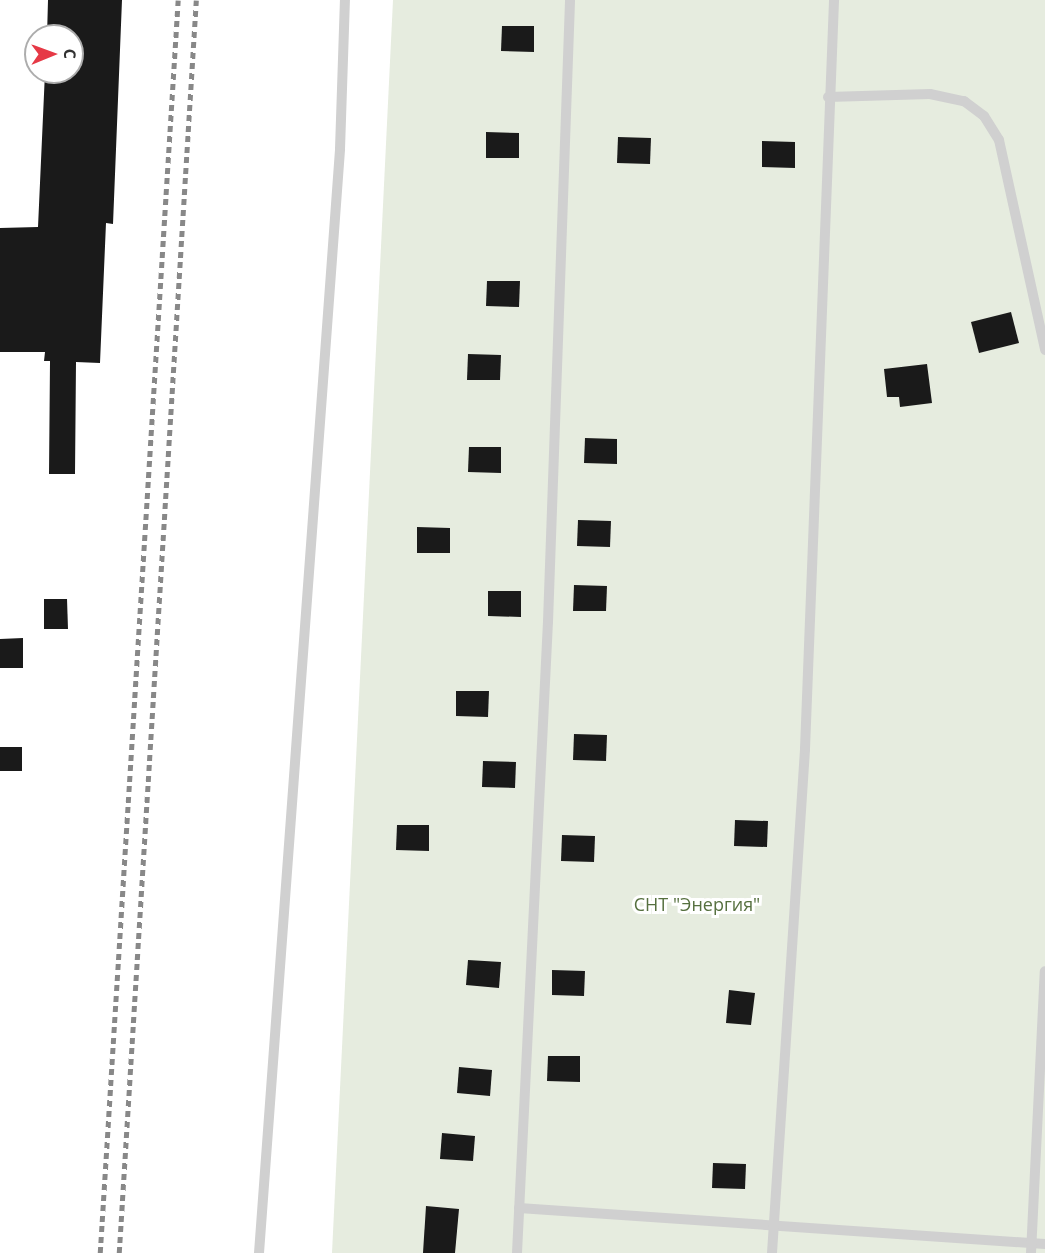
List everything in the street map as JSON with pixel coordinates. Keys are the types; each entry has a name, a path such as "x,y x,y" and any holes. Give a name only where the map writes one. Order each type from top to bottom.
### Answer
{"lane":[{"path":"259,1253 340,148 345,0"},
{"path":"517,1253 548,622 570,0"},
{"path":"772,1253 805,749 828,97 834,0"},
{"path":"828,97 930,94 964,101 984,116 999,140 1045,350"},
{"path":"1031,1248 1045,971"},
{"path":"519,1208 773,1224 1031,1248 1045,1244"}],"green space":[{"name":"СНТ \"Энергия\"","path":"393,0 1045,0 1045,1253 332,1253"}],"building":[{"path":"48,0 122,0 113,224 106,223 100,363 76,362 75,474 49,474 50,361 44,361 45,352 0,352 0,228 38,227 44,84 84,84 84,24 47,24"},
{"path":"502,26 534,26 534,52 501,51"},
{"path":"486,132 519,133 519,158 486,158"},
{"path":"618,137 651,138 650,164 617,163"},
{"path":"762,141 795,142 795,168 762,167"},
{"path":"487,281 520,281 519,307 486,306"},
{"path":"1011,312 1019,343 979,353 971,322"},
{"path":"468,354 501,355 500,380 467,380"},
{"path":"927,364 932,403 900,407 899,397 887,397 884,369"},
{"path":"585,438 617,439 617,464 584,463"},
{"path":"469,447 501,447 501,473 468,472"},
{"path":"578,520 611,521 610,547 577,546"},
{"path":"417,527 450,528 450,553 417,553"},
{"path":"574,585 607,586 606,611 573,611"},
{"path":"488,591 521,591 521,617 488,616"},
{"path":"44,599 67,599 68,629 44,629"},
{"path":"23,638 23,668 0,668 0,639"},
{"path":"456,691 489,691 488,717 456,716"},
{"path":"574,734 607,735 606,761 573,760"},
{"path":"0,747 22,747 22,771 0,771"},
{"path":"483,761 516,762 515,788 482,787"},
{"path":"735,820 768,821 767,847 734,846"},
{"path":"397,825 429,825 429,851 396,850"},
{"path":"562,835 595,836 594,862 561,861"},
{"path":"468,960 501,962 499,988 466,985"},
{"path":"552,970 585,971 584,996 552,995"},
{"path":"729,990 755,993 751,1025 726,1023"},
{"path":"548,1056 580,1056 580,1082 547,1081"},
{"path":"459,1067 492,1070 490,1096 457,1093"},
{"path":"442,1133 475,1136 473,1161 440,1159"},
{"path":"713,1163 746,1164 745,1189 712,1188"},
{"path":"426,1206 459,1209 455,1253 423,1253"}],"railway":[{"path":"100,1253 178,0"},
{"path":"119,1253 196,0"}]}
